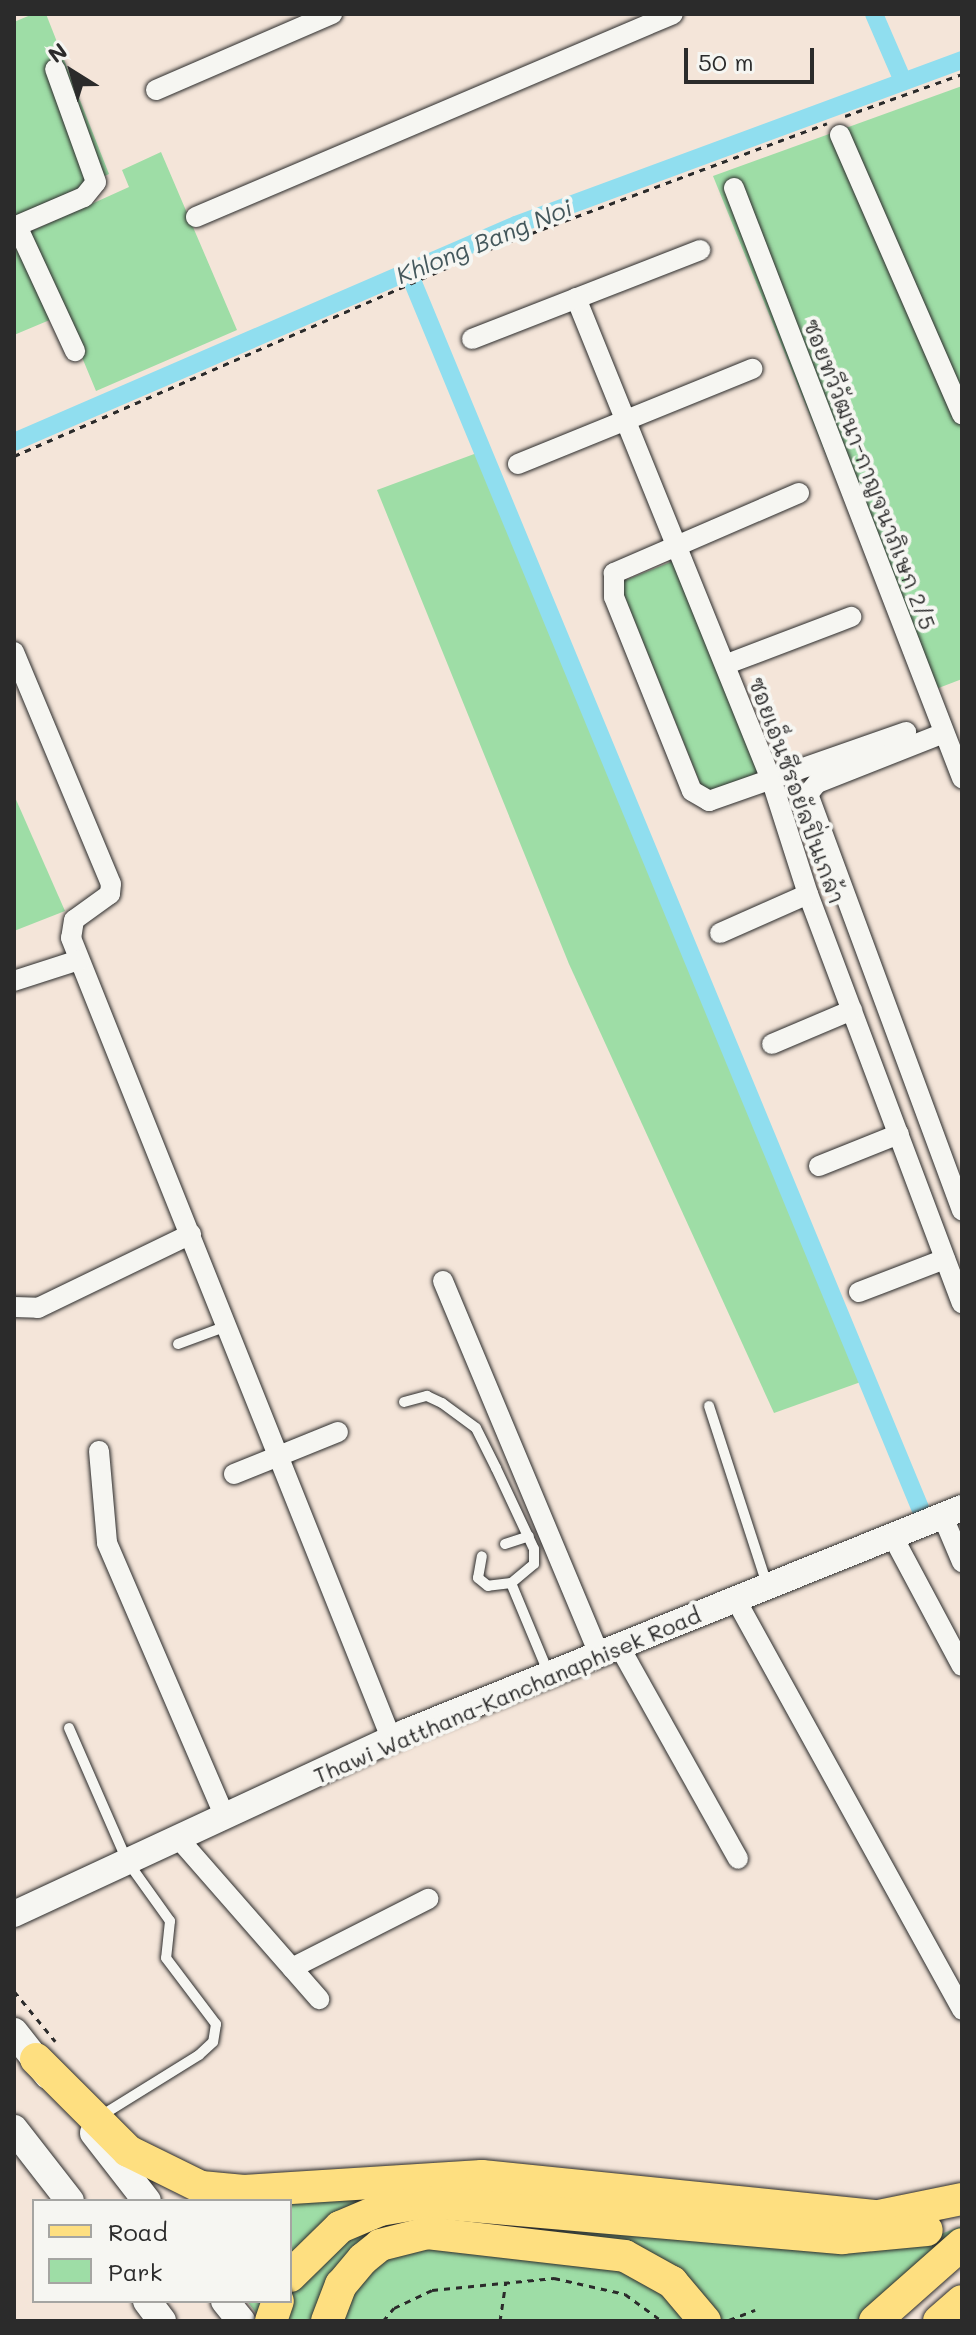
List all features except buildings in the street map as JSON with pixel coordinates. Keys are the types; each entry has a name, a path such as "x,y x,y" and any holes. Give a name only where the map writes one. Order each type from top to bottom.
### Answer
{"main road":[{"path":"14,2032 145,2199"},
{"path":"36,2059 94,2120 148,2166 175,2180 224,2190 466,2176 879,2216 962,2199"},
{"path":"14,2129 68,2199"},
{"path":"292,2274 340,2227 403,2205 454,2203 870,2239 962,2218"},
{"path":"327,2321 334,2297 363,2259 380,2245 427,2233 625,2256 672,2282 705,2321"},
{"path":"875,2321 962,2244"},
{"path":"908,2321 962,2272"},
{"path":"939,2321 962,2301"},
{"path":"148,2303 162,2321"},
{"path":"227,2303 241,2321"}],"street":[{"path":"156,90 332,14"},
{"path":"196,217 673,14"},
{"path":"55,69 96,182 84,197 16,226 75,351"},
{"path":"840,135 962,414"},
{"name":"ซอยทวีวัฒนา-กาญจนาภิเษก 2/5","path":"734,188 962,778"},
{"path":"472,339 700,250"},
{"name":"ซอยเอ็นซีรอยัลปิ่นเกล้า","path":"576,298 674,544 727,664 772,782 808,894 962,1303"},
{"path":"518,464 752,369"},
{"path":"799,493 626,562 611,586 692,791 709,801 772,782 906,732"},
{"path":"727,664 851,617"},
{"path":"14,652 111,884 110,894 74,920 71,938 229,1325 391,1738"},
{"path":"944,733 817,783 808,794 962,1210"},
{"path":"720,933 808,894"},
{"path":"14,981 79,960"},
{"path":"772,1044 852,1010"},
{"path":"819,1166 899,1134"},
{"path":"14,1307 38,1308 191,1234"},
{"path":"859,1292 945,1259"},
{"path":"443,1281 608,1648 738,1859"},
{"path":"234,1474 338,1432"},
{"path":"99,1451 107,1543 225,1817"},
{"path":"952,1512 962,1562"},
{"name":"Thawi Watthana-Kanchanaphisek Road","path":"14,1914 391,1738 548,1672 952,1512"},
{"path":"893,1537 962,1666"},
{"path":"736,1600 962,2010"},
{"path":"179,1839 319,1999"},
{"path":"292,1968 428,1899"}],"lane":[{"path":"178,1344 229,1325"},
{"path":"404,1402 427,1396 476,1428 529,1536 534,1564 511,1583 488,1586 478,1578 482,1556"},
{"path":"709,1406 767,1587"},
{"path":"505,1544 529,1536"},
{"path":"511,1583 548,1672"},
{"path":"69,1728 127,1861 170,1921 166,1958 211,2012 215,2035 167,2078 94,2120"}],"path":[{"path":"14,456 497,246 962,74"},
{"path":"500,2321 506,2280"},
{"path":"383,2321 394,2308 432,2290 506,2280 586,2281 638,2300 662,2321"},
{"path":"726,2321 755,2310"}],"green space":[{"path":"33,14 46,14 109,174 14,218 14,22"},
{"path":"962,86 962,679 923,694 713,176"},
{"path":"161,152 237,330 96,391 64,314 14,335 14,239 129,187 122,170"},
{"path":"485,450 872,1378 774,1413 569,964 377,490"},
{"path":"673,561 758,772 705,794 619,583"},
{"path":"14,795 65,911 14,931"},
{"path":"420,2189 922,2241 962,2226 962,2233 865,2321 262,2321 248,2303 292,2303 292,2201"}],"waterway":[{"path":"874,14 903,81"},
{"name":"Khlong Bang Noi","path":"14,442 516,225 962,60"},
{"path":"409,273 920,1508"}]}
